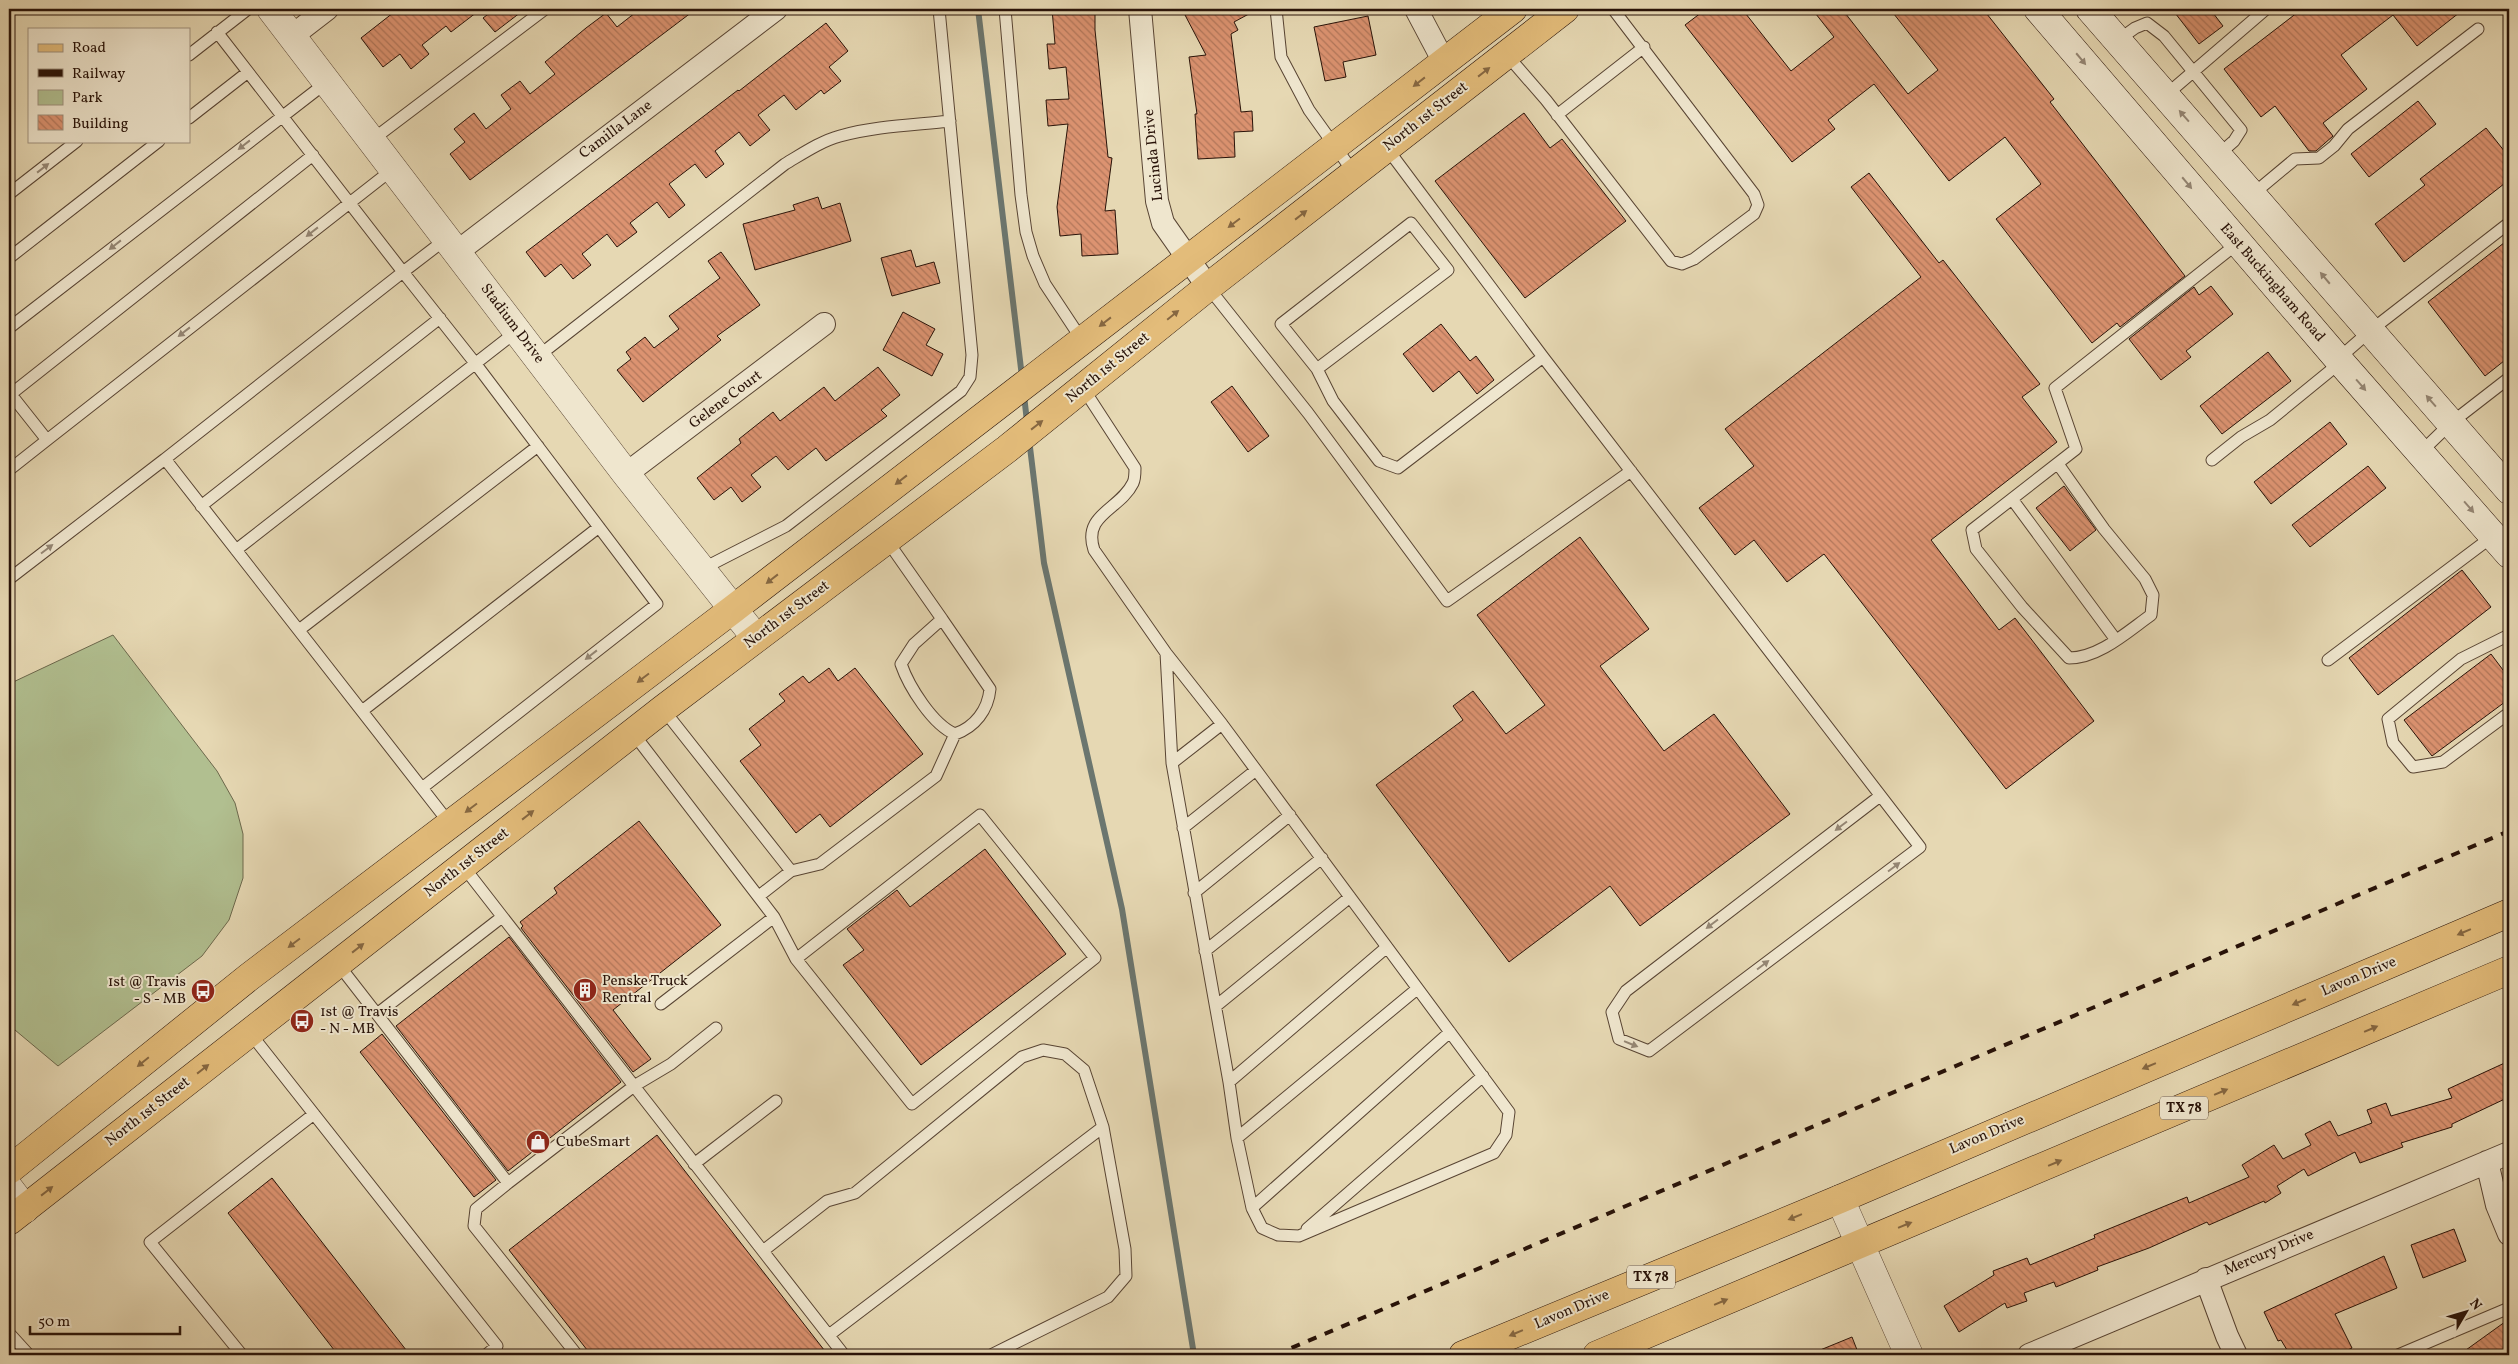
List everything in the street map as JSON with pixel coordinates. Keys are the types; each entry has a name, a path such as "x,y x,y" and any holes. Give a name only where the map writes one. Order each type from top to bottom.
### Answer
{"main road":[{"name":"Stadium Drive","path":"271,9 626,474 756,638"},
{"path":"9,1170 223,998 732,610 1513,9"},
{"name":"North 1st Street","path":"14,1206 250,1033 633,733 1006,448 1386,147 1565,9"},
{"name":"East Buckingham Road","path":"2038,9 2238,244 2501,545"},
{"path":"2056,30 2080,9"},
{"path":"2090,9 2253,194 2450,423 2507,482"},
{"path":"2238,244 2273,217"},
{"path":"886,539 885,529 890,517 995,407"},
{"name":"Lavon Drive","path":"1463,1355 1840,1199 2509,913"},
{"name":"TX 78","path":"1597,1355 2509,970"},
{"path":"223,998 250,1033"},
{"path":"1840,1199 1908,1355"}],"street":[{"path":"292,36 327,9"},
{"name":"Camilla Lane","path":"451,245 776,9"},
{"name":"Lucinda Drive","path":"1140,9 1157,201 1163,222 1208,287"},
{"path":"1416,9 1444,62"},
{"name":"Gelene Court","path":"626,474 824,324"},
{"name":"Mercury Drive","path":"2029,1355 2509,1153"},
{"path":"2488,1162 2497,1205 2509,1234"},
{"path":"2206,1279 2226,1336 2236,1355"}],"lane":[{"path":"190,53 248,9"},
{"path":"372,140 545,9"},
{"path":"702,569 786,526 961,390 970,377 972,355 939,9"},
{"path":"1005,9 1021,195 1026,232 1033,256 1045,284 1082,340"},
{"path":"1276,9 1281,57 1309,110 1354,173"},
{"path":"1506,54 1557,115 1671,262 1682,264 1694,259 1754,214 1758,205 1754,194 1644,47 1613,9"},
{"path":"2166,95 2266,9"},
{"path":"2117,41 2135,28 2147,23 2164,36 2241,130 2234,141 2218,154"},
{"path":"2253,194 2295,159 2319,158 2334,146 2348,128 2478,29"},
{"path":"217,32 475,363 657,604 422,788"},
{"path":"1557,115 1644,47"},
{"path":"190,117 248,72"},
{"path":"9,328 327,82"},
{"path":"537,357 785,164 811,149 838,136 855,132 950,121"},
{"path":"9,194 76,142"},
{"path":"9,258 158,142"},
{"path":"1386,147 1543,357 1920,847 1649,1051 1619,1039 1612,1012 1626,991 1880,796"},
{"path":"46,440 10,393 313,154"},
{"path":"9,470 393,169"},
{"path":"1317,369 1448,270 1412,223 1281,324 1317,369 1333,401 1379,461 1398,468 1543,357"},
{"path":"2212,460 2241,437 2270,420 2370,331 2509,224"},
{"path":"2058,464 2104,528 2145,579 2153,596 2151,615 2116,640 2083,658 2069,658 2022,607 1976,549 1972,530 2076,449 2055,388 2238,244"},
{"path":"9,579 403,272 451,245"},
{"path":"1208,287 1308,413 1447,600 1631,471"},
{"path":"202,506 440,318"},
{"path":"236,550 517,331"},
{"path":"2421,452 2450,423 2509,378"},
{"path":"1075,394 1135,468 1133,483 1094,524 1090,539 1094,550 1166,652 1290,815 1509,1112 1506,1135 1494,1153 1299,1236 1278,1235 1262,1228 1252,1208 1237,1138 1216,1006 1194,893 1172,762 1166,652"},
{"path":"299,630 538,446"},
{"path":"165,459 450,824"},
{"path":"2012,499 2116,640"},
{"path":"362,711 599,527"},
{"path":"886,539 942,619 990,689 988,704 981,714 966,730 955,734 945,730 918,697 908,682 901,664 914,644 942,619"},
{"path":"2328,660 2501,545"},
{"path":"2509,635 2461,659 2388,719 2393,743 2414,767 2443,762 2509,713"},
{"path":"663,710 791,870"},
{"path":"1172,762 1222,724"},
{"path":"633,733 759,896 774,917 796,959 912,1104 1095,958 980,815 796,959"},
{"path":"759,896 791,870 820,864 936,776 955,734"},
{"path":"1183,828 1256,770"},
{"path":"1194,893 1290,815"},
{"path":"1205,951 1322,858"},
{"path":"463,866 844,1355"},
{"path":"1216,1006 1350,897"},
{"path":"376,1014 502,917"},
{"path":"661,1004 774,917"},
{"path":"1229,1082 1388,947"},
{"path":"338,964 508,1183"},
{"path":"1237,1138 1417,989"},
{"path":"577,1355 474,1226 476,1209 634,1086 671,1064 716,1028"},
{"path":"1252,1208 1450,1032"},
{"path":"250,1033 497,1346 486,1355"},
{"path":"763,1251 827,1201 855,1193 1022,1058 1043,1050 1065,1054 1084,1070 1103,1127 1125,1249 1126,1276 1108,1297 991,1355"},
{"path":"1299,1236 1483,1076"},
{"path":"694,1164 776,1100"},
{"path":"242,1355 150,1242 314,1114"},
{"path":"829,1335 1103,1127"},
{"path":"2398,1355 2509,1308"},
{"path":"9,1333 29,1355"}],"green space":[{"path":"113,635 217,771 235,803 243,834 243,878 229,920 202,956 58,1066 9,1025 9,684"}],"building":[{"path":"398,9 481,9 451,32 446,26 422,45 429,54 411,69 400,54 383,67 361,38"},
{"path":"495,9 525,9 495,32 483,18"},
{"path":"640,9 696,9 470,180 450,154 465,142 454,129 474,113 486,129 511,109 501,95 520,81 530,94 555,74 545,62 586,28 606,13 617,27"},
{"path":"1052,9 1095,9 1095,30 1108,157 1112,158 1105,211 1115,210 1118,254 1082,256 1081,234 1060,236 1057,207 1068,124 1048,126 1046,100 1069,99 1066,67 1049,69 1047,44 1055,44"},
{"path":"1196,9 1258,9 1234,22 1238,30 1231,34 1241,112 1252,111 1253,131 1234,132 1235,157 1198,159 1195,114 1197,114 1189,57 1206,55 1185,15"},
{"path":"1706,9 1742,9 1791,71 1834,37 1812,9 1842,9 1908,94 1938,70 1890,9 1983,9 2054,99 2050,102 2185,276 2120,327 2117,323 2092,343 1996,219 2041,184 2005,137 1949,181 1874,84 1828,120 1835,129 1792,162 1685,25"},
{"path":"2172,9 2210,9 2223,26 2199,44"},
{"path":"2302,9 2464,9 2417,46 2393,15 2341,55 2367,89 2323,123 2333,136 2316,151 2309,151 2275,106 2261,117 2224,69"},
{"path":"1368,16 1376,55 1343,62 1346,77 1325,81 1314,27"},
{"path":"826,23 848,51 829,67 841,81 824,94 821,90 796,110 784,95 758,115 770,130 750,146 739,132 715,151 724,164 706,178 695,164 669,184 685,205 669,218 657,202 630,223 637,232 617,247 607,234 582,254 591,265 573,279 561,264 545,277 526,252"},
{"path":"2418,101 2436,124 2369,177 2351,154"},
{"path":"1524,113 1550,148 1562,139 1626,221 1525,298 1435,181"},
{"path":"2486,128 2509,157 2509,180 2404,262 2375,224 2425,185 2420,179"},
{"path":"1869,173 1939,263 1943,260 2040,384 2022,397 2057,442 1931,540 1999,630 2015,618 2094,721 2006,789 1824,554 1787,582 1754,540 1735,555 1699,508 1754,466 1725,429 1921,277 1851,187"},
{"path":"818,197 822,209 840,203 851,241 755,270 743,224 795,210 793,205"},
{"path":"2509,239 2509,357 2485,376 2428,302"},
{"path":"911,250 916,267 934,262 940,283 892,296 881,258"},
{"path":"721,252 760,305 717,336 721,340 643,402 617,370 631,359 626,352 645,337 654,348 679,329 669,316 720,278 708,261"},
{"path":"2211,286 2233,314 2186,351 2191,357 2161,380 2129,339 2194,287 2199,295"},
{"path":"903,312 935,329 926,345 943,354 932,376 883,350"},
{"path":"1441,324 1470,361 1476,356 1494,380 1477,394 1459,371 1433,392 1403,354"},
{"path":"2268,352 2291,381 2222,434 2200,406"},
{"path":"878,367 900,395 881,410 887,416 826,461 816,448 788,470 776,456 751,475 761,487 742,502 731,487 714,500 697,478 741,443 739,439 773,412 780,421 824,387 835,401"},
{"path":"1232,386 1269,436 1248,452 1211,402"},
{"path":"2330,422 2347,444 2271,504 2254,482"},
{"path":"2368,466 2386,488 2310,547 2292,525"},
{"path":"2064,486 2096,530 2070,551 2036,508"},
{"path":"1580,537 1649,629 1600,666 1664,751 1714,714 1790,814 1640,926 1610,886 1509,962 1376,785 1463,720 1453,706 1473,691 1506,734 1545,705 1477,615"},
{"path":"2462,570 2491,607 2378,695 2349,658"},
{"path":"2491,654 2509,678 2509,699 2432,756 2404,720"},
{"path":"829,668 838,681 855,668 923,754 830,827 820,814 796,833 740,761 761,745 749,729 785,701 779,694 803,676 809,683"},
{"path":"639,821 721,925 613,1010 651,1059 633,1072 521,928 523,926 520,922 557,893 554,888"},
{"path":"985,849 1066,954 921,1065 843,965 864,950 847,929 897,890 910,907"},
{"path":"509,937 621,1082 508,1171 396,1026"},
{"path":"382,1034 496,1180 474,1197 360,1052"},
{"path":"2509,1061 2509,1097 2452,1124 2452,1127 2401,1143 2403,1147 2360,1163 2355,1152 2308,1176 2304,1169 2277,1186 2281,1193 2265,1203 2264,1201 2209,1225 2207,1222 2149,1248 2097,1267 2098,1270 2056,1287 2054,1282 2024,1293 2027,1301 2007,1308 2005,1303 1959,1332 1944,1306 1994,1275 1993,1271 2027,1258 2030,1265 2095,1238 2094,1235 2187,1197 2189,1203 2249,1177 2242,1165 2274,1145 2283,1159 2311,1145 2305,1134 2330,1121 2338,1136 2372,1123 2367,1110 2386,1103 2391,1116 2452,1098 2448,1089"},
{"path":"657,1135 828,1355 591,1355 509,1250"},
{"path":"272,1178 410,1355 338,1355 228,1213"},
{"path":"2454,1229 2466,1261 2423,1278 2411,1245"},
{"path":"2384,1256 2397,1288 2335,1314 2352,1348 2337,1355 2290,1355 2281,1340 2278,1341 2264,1312"},
{"path":"2509,1319 2509,1355 2459,1355"},
{"path":"1852,1337 1859,1355 1808,1355"}],"waterway":[{"path":"978,9 1022,377"},
{"path":"1024,395 1027,422"},
{"path":"1029,439 1044,563 1122,909 1194,1355"}],"railway":[{"path":"1275,1355 2509,831"}],"place":[{"name":"Penske Truck Rentral","path":"585,990"},
{"name":"1st @ Travis - S - MB","path":"203,991"},
{"name":"1st @ Travis - N - MB","path":"302,1021"},
{"name":"CubeSmart","path":"538,1142"}]}
